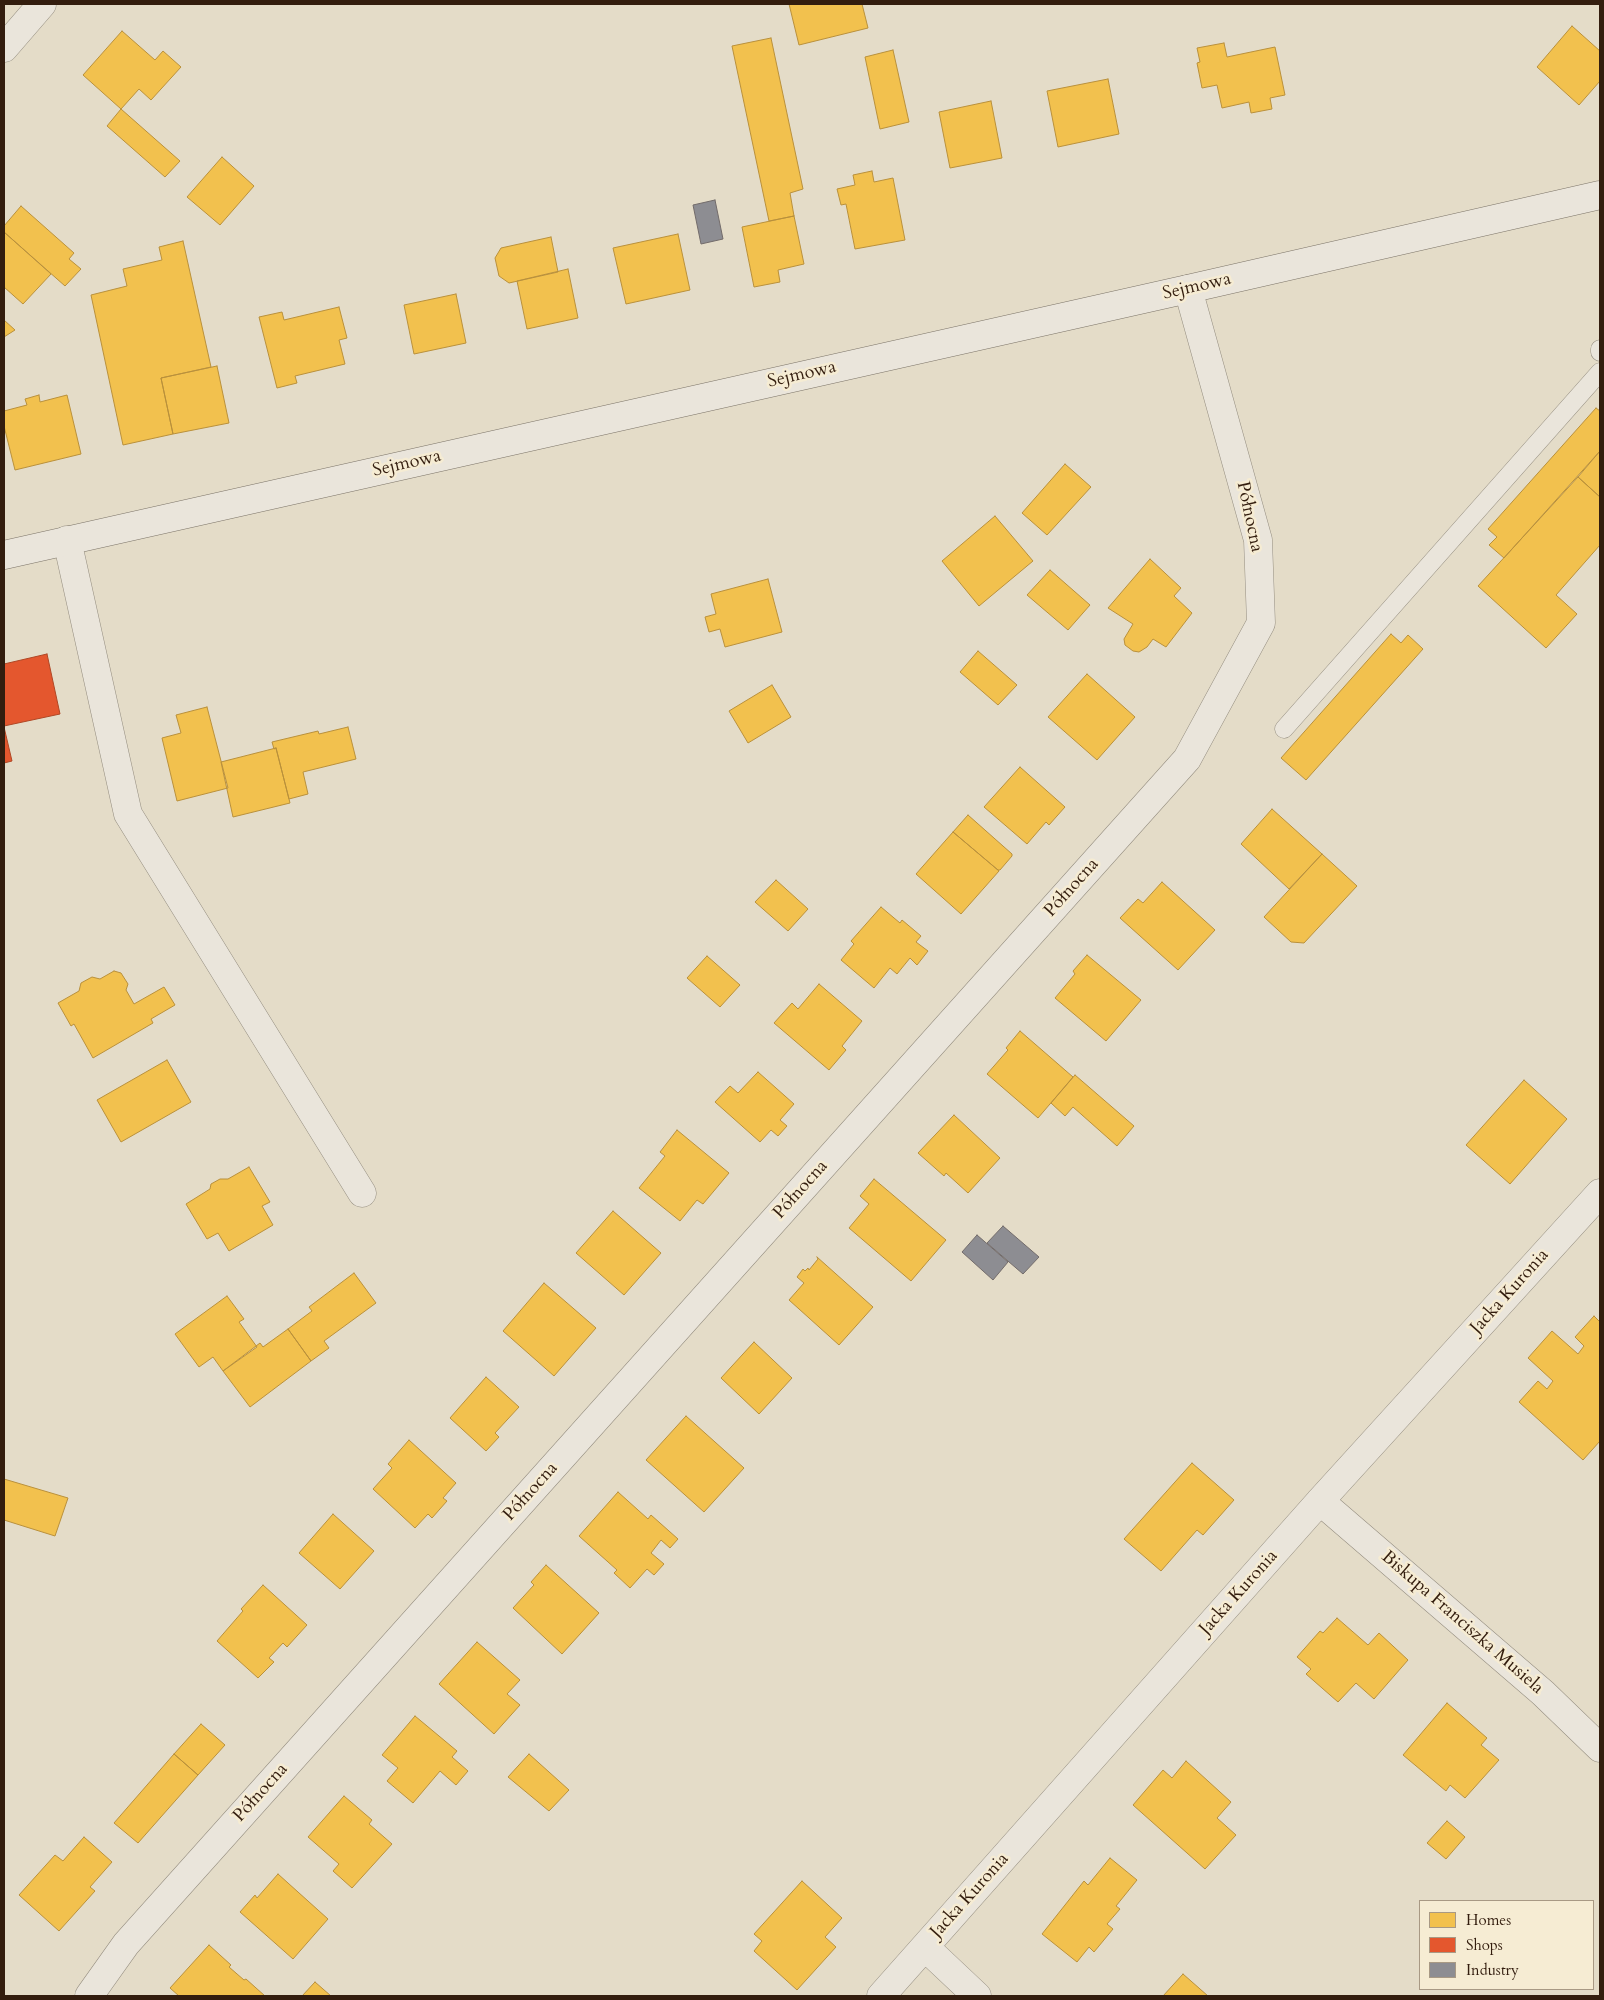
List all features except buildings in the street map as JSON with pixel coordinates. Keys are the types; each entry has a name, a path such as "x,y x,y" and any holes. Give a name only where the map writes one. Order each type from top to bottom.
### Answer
{"street":[{"path":"4,48 42,4"},
{"name":"Sejmowa","path":"4,555 1600,195"},
{"name":"Północna","path":"89,1996 133,1936 1187,760 1261,623 1258,540 1188,289"},
{"path":"67,540 128,814 362,1193"},
{"name":"Jacka Kuronia","path":"881,1996 1320,1502 1600,1193"},
{"name":"Biskupa Franciszka Musiela","path":"1320,1502 1543,1693 1600,1748"},
{"path":"925,1947 977,1996"}],"lane":[{"path":"1284,728 1600,372"}]}
